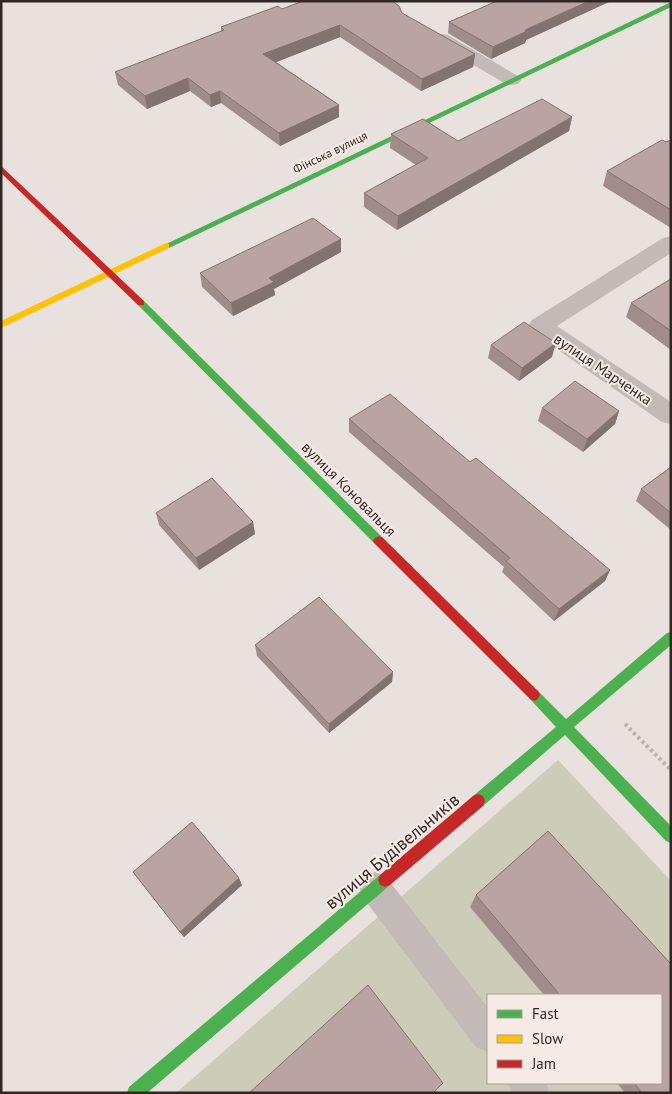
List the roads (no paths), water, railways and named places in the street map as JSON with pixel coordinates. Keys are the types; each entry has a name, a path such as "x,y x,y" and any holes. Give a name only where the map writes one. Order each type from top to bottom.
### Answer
{"street":[{"name":"Фінська вулиця","path":"1,325 671,4"},
{"path":"426,30 512,80"},
{"name":"вулиця Коновальця","path":"1,168 110,272 566,727 671,836"},
{"name":"вулиця Марченка","path":"671,243 540,326 671,415"},
{"name":"вулиця Будівельників","path":"135,1093 671,637"}],"lane":[{"path":"375,888 487,1034"}]}
